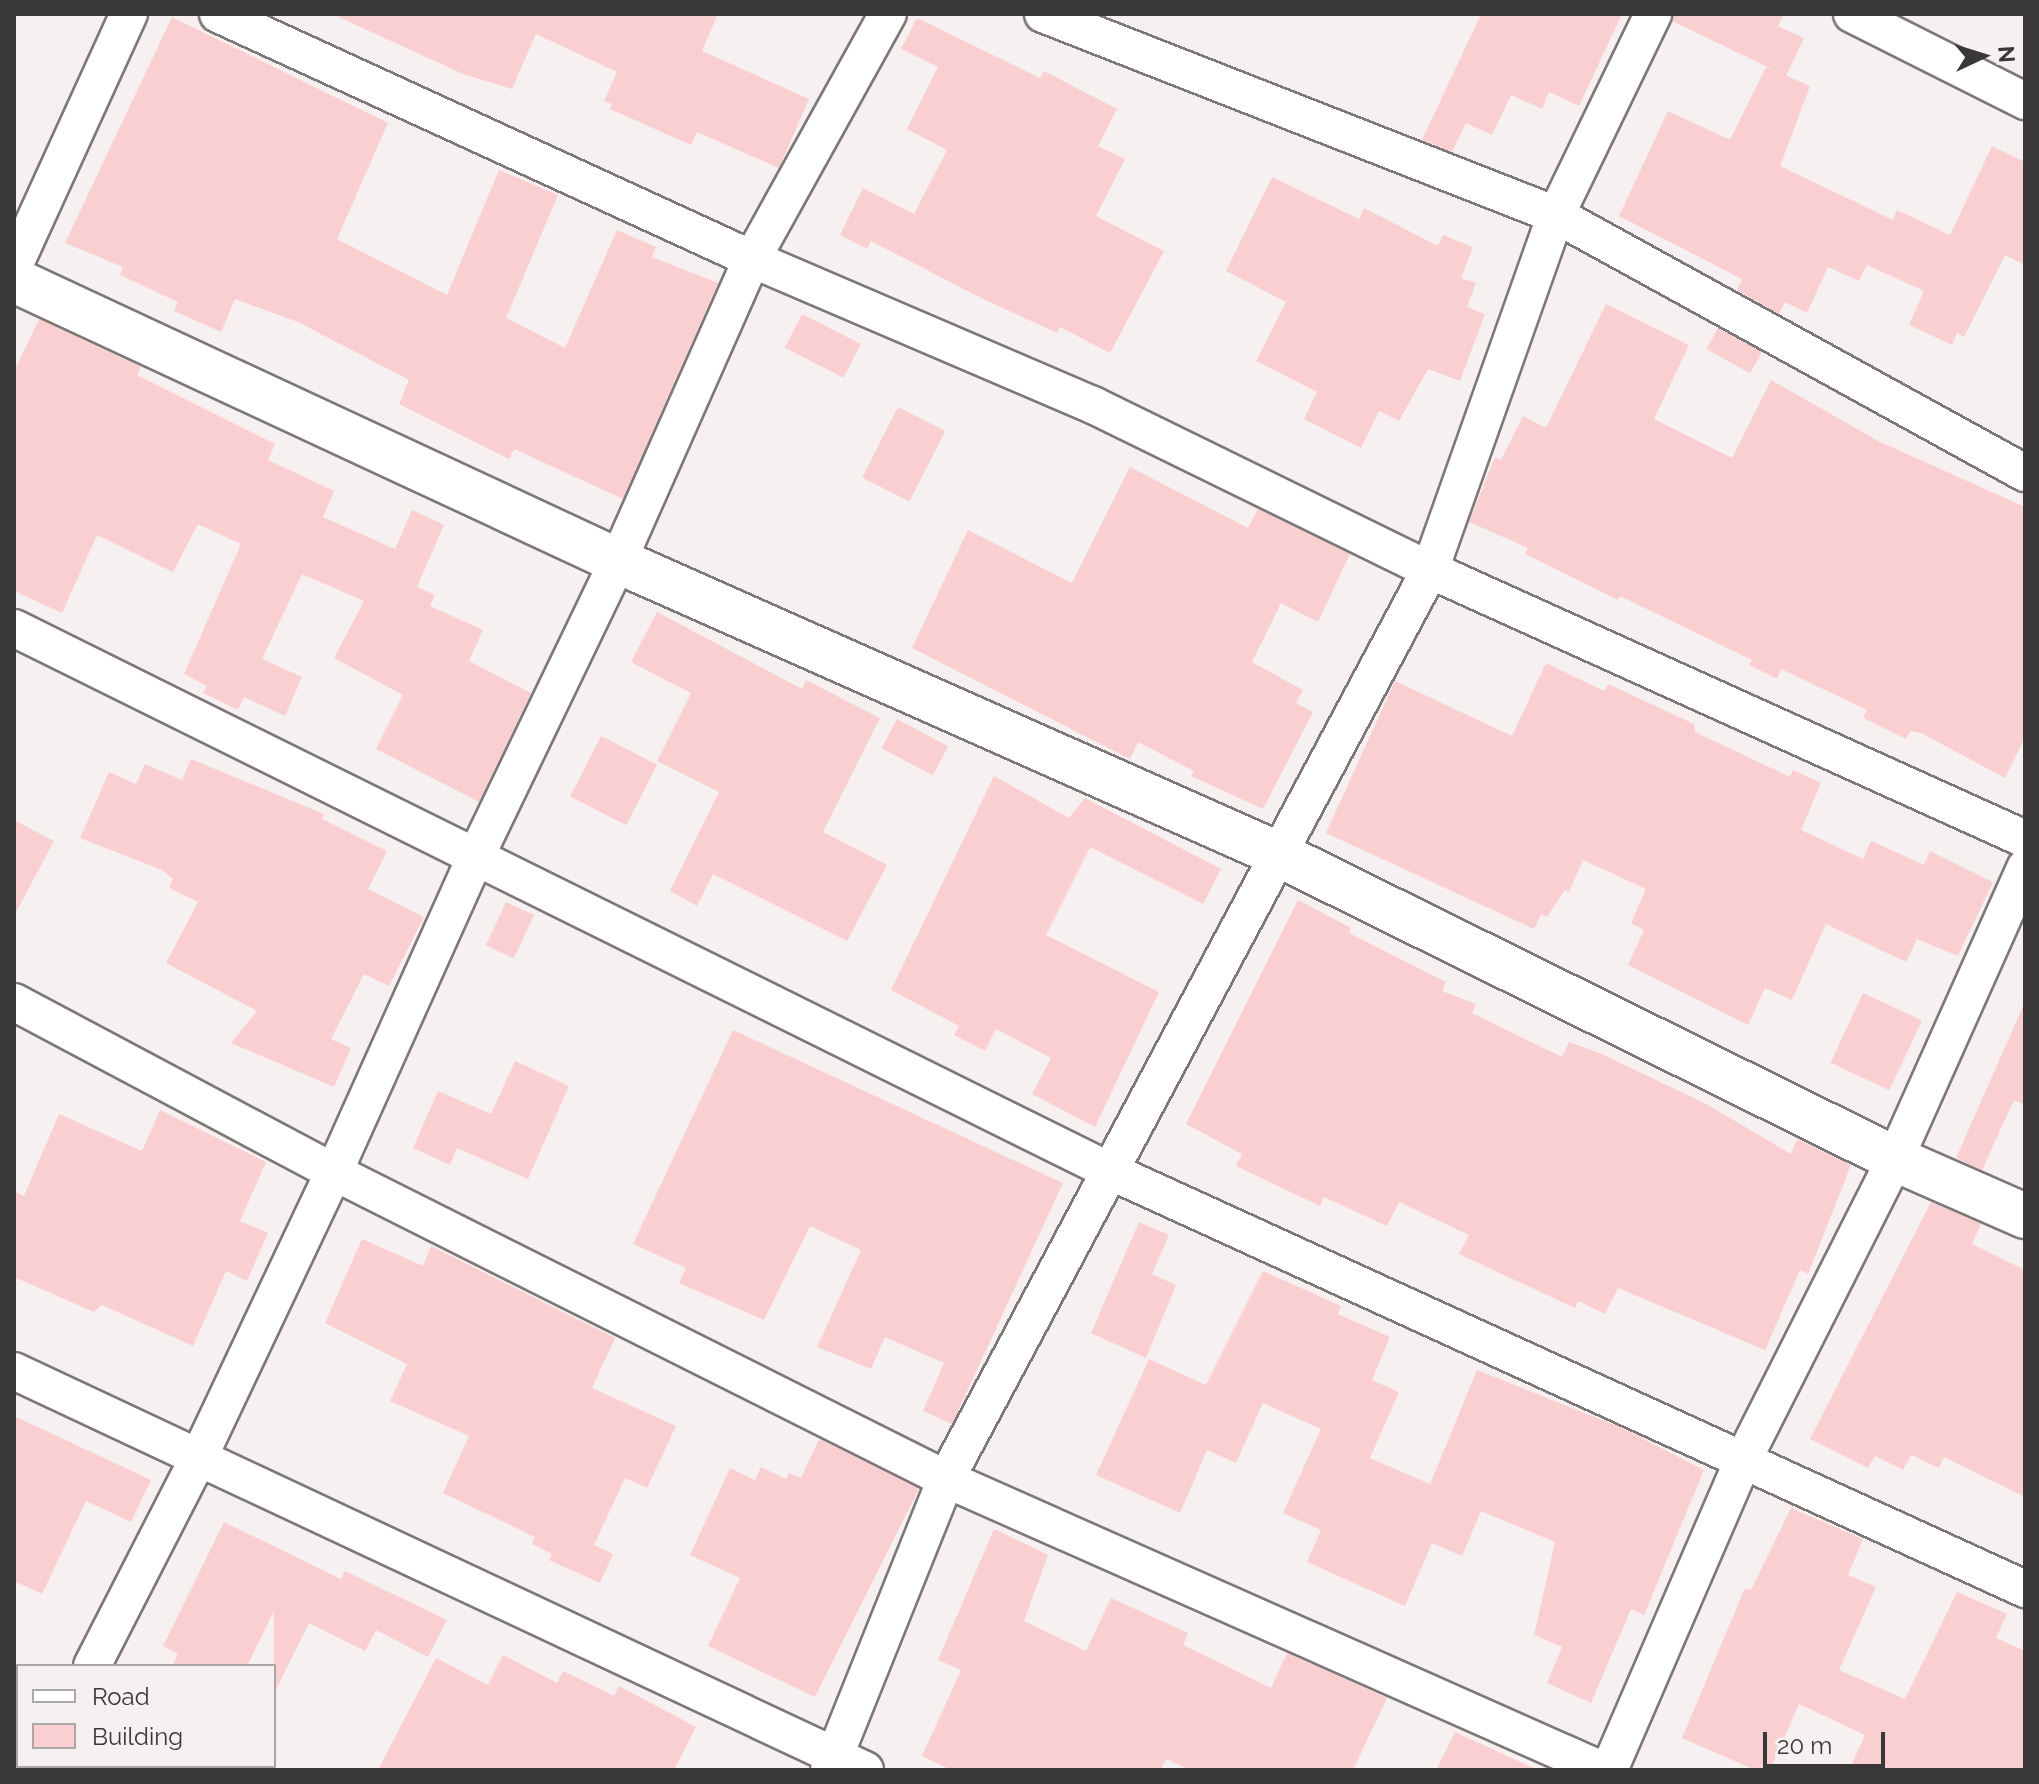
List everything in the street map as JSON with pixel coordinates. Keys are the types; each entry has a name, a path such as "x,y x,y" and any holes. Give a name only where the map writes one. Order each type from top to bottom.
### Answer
{"street":[{"path":"14,266 129,14"},
{"path":"218,14 752,259 1093,405 1430,570 2025,839"},
{"path":"93,1664 199,1457 334,1172 477,854 618,561 752,259 888,14"},
{"path":"1043,14 1556,215 2025,473"},
{"path":"14,1371 843,1766 946,1479 1430,570 1556,215 1653,14"},
{"path":"1852,14 2025,101"},
{"path":"14,280 618,561 1278,854 1895,1159 2025,1216"},
{"path":"14,628 477,854 1112,1172 2025,1589"},
{"path":"1609,1770 1742,1462 1895,1159 2025,868"},
{"path":"14,1002 334,1172 946,1479 1602,1770"}],"building":[{"path":"332,14 718,14 702,51 809,99 779,168 697,132 691,145 610,109 612,104 604,101 617,72 536,34 512,89 463,74"},
{"path":"1481,14 1622,14 1579,106 1549,92 1542,109 1511,95 1492,135 1466,123 1452,152 1422,140"},
{"path":"1674,14 1784,14 1778,26 1804,38 1786,76 1672,21"},
{"path":"172,17 388,123 337,239 447,295 499,170 558,195 506,318 565,348 617,230 656,247 652,257 718,283 623,499 514,449 509,459 399,404 409,380 298,322 235,299 221,332 174,311 178,302 120,275 123,267 65,243"},
{"path":"917,18 1040,78 1044,71 1117,109 1098,146 1125,159 1096,216 1164,251 1110,353 1060,327 1057,333 981,298 871,241 867,249 840,235 863,188 914,214 947,150 907,129 938,67 901,49"},
{"path":"1766,67 1810,86 1780,166 1893,220 1897,210 1950,235 1992,146 2025,162 2025,265 2005,255 1964,337 1957,333 1952,345 1909,325 1924,291 1867,265 1859,281 1828,267 1807,313 1785,302 1779,314 1737,290 1742,279 1619,216 1668,111 1730,140"},
{"path":"1272,177 1359,219 1364,208 1438,246 1443,235 1473,247 1461,278 1476,283 1467,307 1485,314 1460,381 1428,369 1399,421 1379,411 1361,448 1304,419 1317,392 1256,361 1286,302 1226,271"},
{"path":"1606,304 1689,345 1654,419 1732,458 1771,380 1878,441 2025,507 2025,737 2005,778 1921,733 1910,731 1906,739 1863,718 1867,710 1781,669 1777,679 1749,665 1752,660 1620,596 1618,600 1525,554 1528,548 1469,522 1495,457 1501,460 1523,416 1546,428"},
{"path":"802,314 861,344 844,378 785,348"},
{"path":"39,319 141,367 137,375 275,444 268,460 334,491 323,517 395,549 412,510 444,525 417,587 435,595 430,606 483,630 469,661 531,693 479,802 376,749 403,695 334,658 364,601 302,574 262,659 302,677 285,716 244,697 238,710 203,693 207,686 184,674 241,544 198,524 173,572 97,535 62,613 14,591 14,372"},
{"path":"1718,328 1762,352 1750,373 1706,349"},
{"path":"898,407 945,431 909,501 862,477"},
{"path":"1130,467 1248,528 1258,509 1350,554 1318,622 1281,603 1252,662 1303,690 1296,703 1313,712 1263,809 1191,776 1194,771 1138,742 1130,759 912,648 968,530 1072,583"},
{"path":"657,612 802,689 806,680 880,718 823,832 887,865 847,941 713,874 697,906 670,891 719,792 657,761 691,693 631,662"},
{"path":"1546,663 1604,691 1608,684 1694,724 1695,732 1790,777 1793,770 1821,783 1801,830 1863,859 1871,841 1924,865 1930,851 1993,882 1958,956 1917,939 1906,962 1826,924 1792,1000 1765,988 1748,1025 1628,965 1644,930 1631,923 1646,889 1583,860 1569,892 1565,890 1547,917 1541,914 1534,929 1326,833 1395,681 1512,736"},
{"path":"897,719 948,746 933,775 882,748"},
{"path":"601,736 657,765 626,825 570,797"},
{"path":"191,759 324,814 322,819 387,851 368,889 424,917 389,986 364,974 331,1039 351,1048 334,1087 231,1043 257,1011 166,963 198,902 169,888 173,879 162,870 80,838 109,772 136,784 145,764 182,780"},
{"path":"994,776 1069,818 1085,798 1221,869 1203,904 1090,847 1046,935 1159,992 1095,1127 1032,1094 1051,1058 996,1029 985,1051 954,1035 959,1026 891,990"},
{"path":"14,820 54,841 14,916"},
{"path":"1298,900 1351,928 1349,933 1446,982 1442,991 1476,1004 1472,1013 1562,1057 1569,1042 1602,1054 1708,1105 1791,1154 1797,1139 1851,1165 1808,1274 1800,1270 1765,1350 1618,1288 1605,1314 1578,1301 1575,1308 1459,1254 1469,1235 1399,1202 1387,1226 1324,1197 1320,1206 1236,1166 1242,1154 1186,1124"},
{"path":"506,902 534,915 514,959 486,946"},
{"path":"1863,993 1922,1020 1889,1090 1830,1063"},
{"path":"2025,1002 2025,1105 2014,1100 1982,1170 1956,1158"},
{"path":"733,1030 1063,1183 952,1424 923,1411 944,1363 885,1337 871,1369 817,1347 861,1250 810,1226 764,1320 679,1283 686,1268 633,1244"},
{"path":"515,1061 569,1086 528,1179 457,1148 450,1165 413,1148 438,1091 491,1114"},
{"path":"160,1110 266,1162 240,1221 268,1233 247,1281 226,1271 193,1346 102,1305 94,1312 14,1277 14,1191 24,1196 59,1114 142,1151"},
{"path":"1931,1202 1981,1224 1972,1244 2025,1270 2025,1497 1944,1457 1939,1468 1911,1455 1903,1470 1875,1456 1868,1468 1810,1439"},
{"path":"1139,1222 1169,1235 1152,1274 1176,1285 1146,1358 1091,1333"},
{"path":"362,1239 423,1266 431,1246 615,1338 592,1388 676,1426 647,1488 625,1478 594,1545 613,1554 600,1583 549,1560 552,1554 532,1544 535,1537 443,1493 469,1436 390,1401 407,1364 325,1323"},
{"path":"1263,1271 1341,1306 1338,1314 1390,1337 1372,1380 1399,1392 1370,1458 1430,1484 1477,1370 1622,1428 1704,1470 1644,1615 1631,1609 1591,1703 1547,1683 1562,1647 1534,1635 1555,1542 1481,1511 1462,1556 1432,1543 1405,1606 1307,1562 1321,1530 1283,1513 1321,1429 1263,1403 1236,1463 1207,1450 1180,1513 1096,1475 1149,1359 1206,1385"},
{"path":"14,1416 151,1480 131,1522 86,1501 42,1594 14,1581"},
{"path":"819,1439 919,1489 815,1697 708,1646 740,1578 690,1555 730,1468 755,1480 761,1467 786,1479 789,1473 801,1478"},
{"path":"1791,1508 1863,1539 1848,1575 1876,1587 1839,1670 1905,1699 1957,1592 2007,1614 1996,1638 2025,1651 2025,1770 1849,1770 1865,1735 1799,1704 1770,1770 1755,1770 1682,1738 1745,1588 1751,1590"},
{"path":"224,1522 341,1579 345,1571 447,1620 428,1657 376,1630 365,1651 309,1623 276,1689 274,1611 248,1664 173,1664 178,1654 163,1646"},
{"path":"994,1529 1048,1555 1024,1621 1086,1651 1111,1598 1188,1633 1183,1645 1271,1688 1287,1653 1387,1698 1353,1770 1190,1770 1166,1759 1161,1770 951,1770 922,1756 961,1670 938,1660"},
{"path":"503,1655 557,1683 563,1671 614,1696 619,1686 696,1727 674,1770 378,1770 436,1658 488,1685"},
{"path":"1455,1732 1538,1770 1436,1770"}]}
